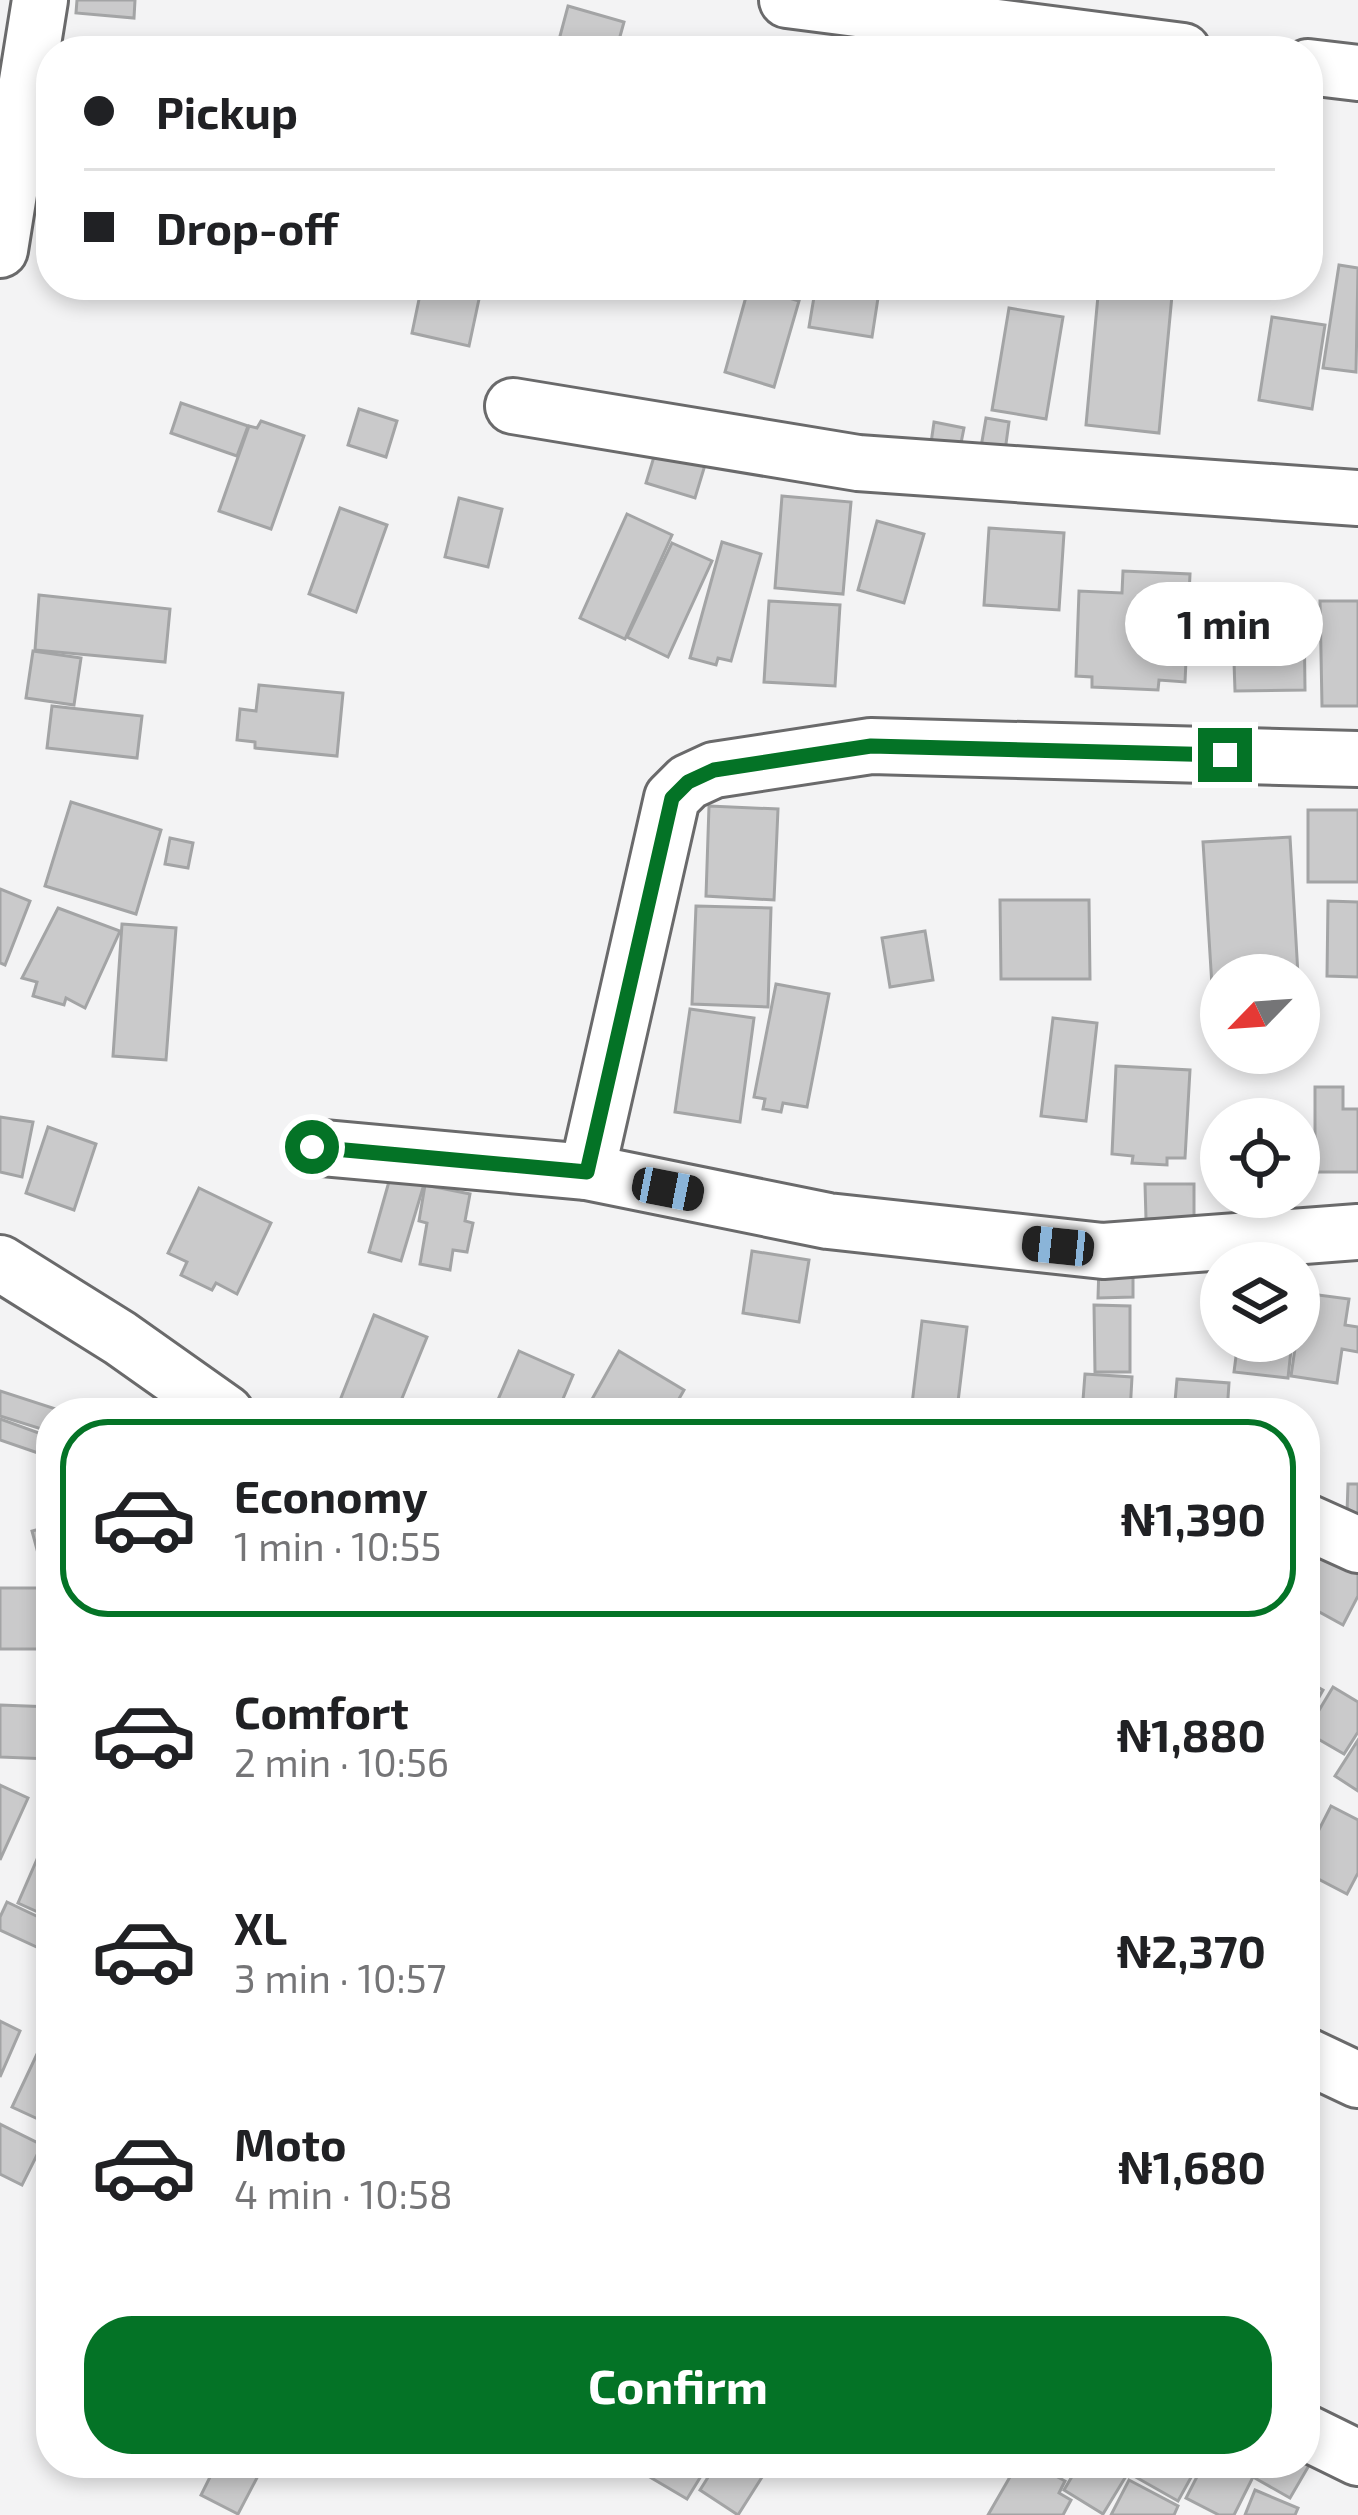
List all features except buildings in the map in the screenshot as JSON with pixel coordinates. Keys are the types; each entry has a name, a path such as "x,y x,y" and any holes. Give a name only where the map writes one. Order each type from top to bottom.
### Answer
{"street":[{"path":"0,250 40,0"},
{"path":"787,0 1067,36"},
{"path":"1323,69 1358,73"},
{"path":"513,406 858,463 1358,498"},
{"path":"587,1172 672,798 688,782 714,770 871,746 1358,758"},
{"path":"312,1147 587,1172 829,1221 1103,1251 1358,1232"},
{"path":"0,1263 205,1398"},
{"path":"1320,1528 1358,1545"},
{"path":"1320,2062 1358,2080"},
{"path":"1320,2439 1358,2458"}],"route":[{"path":"312,1147 587,1172 672,798 688,782 714,770 871,746 1225,755"}]}
